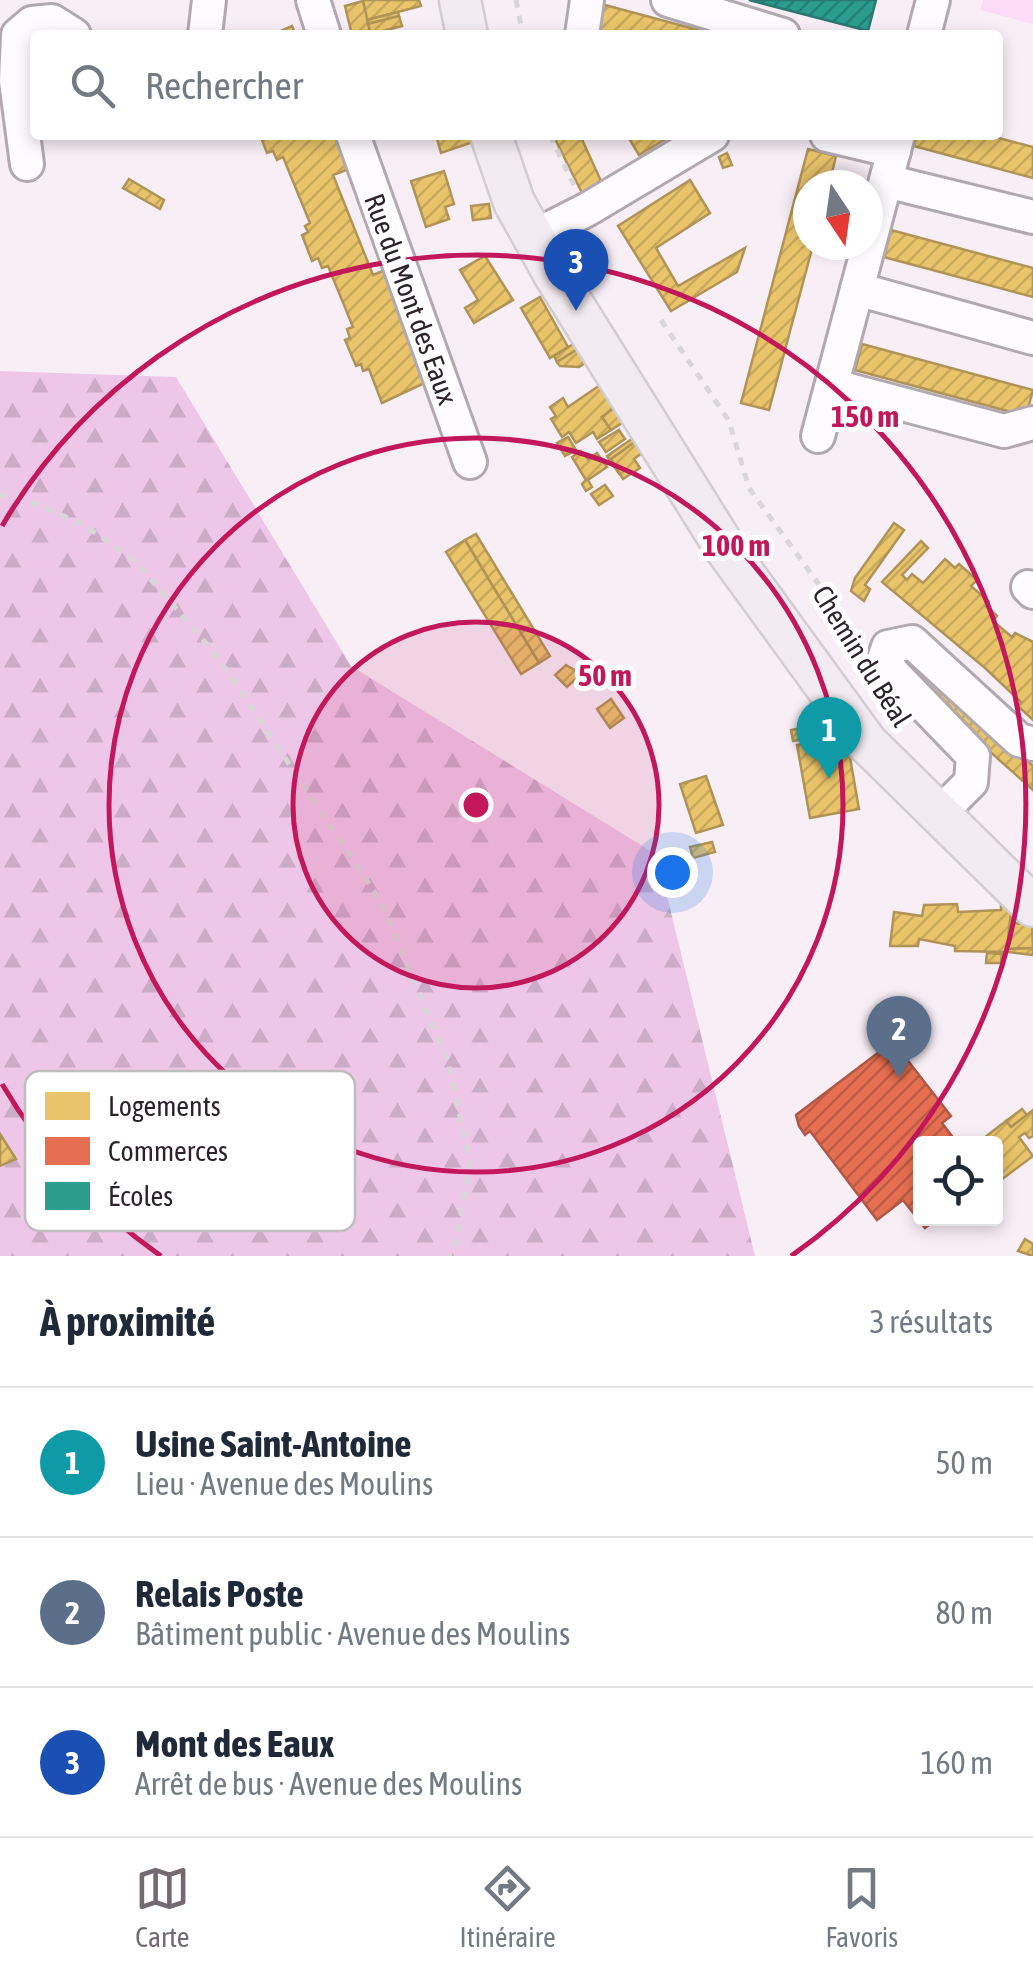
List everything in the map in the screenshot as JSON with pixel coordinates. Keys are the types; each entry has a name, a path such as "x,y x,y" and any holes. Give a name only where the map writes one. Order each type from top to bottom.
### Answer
{"main road":[{"path":"460,0 466,30"},
{"path":"493,140 507,185 533,237 726,548 867,744 1033,906"}],"street":[{"path":"206,30 209,0"},
{"path":"313,0 322,30"},
{"path":"583,30 587,0"},
{"path":"668,0 767,30"},
{"path":"925,30 934,0"},
{"path":"27,164 16,82 18,35 32,24 52,20 67,30"},
{"name":"Rue du Mont des Eaux","path":"355,140 470,462"},
{"path":"533,237 588,210 704,140"},
{"path":"843,140 893,156 1033,217"},
{"path":"818,436 893,156"},
{"path":"858,288 1033,338"},
{"path":"834,386 1004,431 1033,423"},
{"path":"939,814 971,782 973,756 891,672 885,656 888,647 898,641 912,642 1018,740 1033,744"}],"path":[{"path":"516,0 521,30"},
{"path":"553,140 588,210"},
{"name":"Chemin du Béal","path":"661,320 729,422 749,488 828,597 865,659"},
{"path":"0,496 17,496 84,525 134,560 217,656 380,900 447,1059 470,1161 456,1244 449,1256"}],"shaded area":[{"path":"983,0 1033,0 1033,24 980,10"}],"green space":[{"path":"0,371 176,377 351,666 657,855 755,1256 0,1256"}],"building: Logements":[{"path":"363,0 419,0 421,6 367,20 362,8"},
{"path":"363,1 370,30 351,30 345,6"},
{"path":"605,5 698,30 598,30"},
{"path":"398,12 399,16 368,24 367,20"},
{"path":"399,16 402,26 370,30 368,24"},
{"path":"1003,139 1033,147 1033,178 914,146 916,140"},
{"path":"262,140 337,140 349,169 333,175 373,275 390,268 433,379 382,403 369,369 363,371 361,364 356,366 345,340 350,338 347,329 353,327 328,266 322,268 318,258 312,261 302,235 308,232 305,226 310,223 283,157 277,160 273,151 267,153"},
{"path":"437,140 476,140 476,141 441,153"},
{"path":"556,140 582,140 601,181 582,193"},
{"path":"630,140 664,140 639,155"},
{"path":"808,149 836,156 833,170 802,170"},
{"path":"727,153 732,165 723,168 719,157"},
{"path":"444,171 454,204 445,207 449,219 426,227 411,181"},
{"path":"129,179 164,200 160,209 123,188"},
{"path":"690,180 710,213 656,248 678,286 745,248 737,272 671,311 618,226"},
{"path":"489,204 491,218 473,220 471,206"},
{"path":"793,206 793,260 809,260 769,410 741,403"},
{"path":"891,230 1033,268 1033,297 884,257"},
{"path":"485,256 513,300 474,323 465,308 478,300 460,270"},
{"path":"540,297 568,347 550,358 521,308"},
{"path":"575,343 578,349 557,362 554,356"},
{"path":"862,344 1033,390 1026,416 855,370"},
{"path":"578,349 587,362 579,367 560,366 557,362"},
{"path":"606,381 621,403 602,417 611,430 597,439 593,432 576,443 569,432 562,437 551,419 556,416 550,407 563,398 568,407"},
{"path":"621,403 628,419 611,430 602,417"},
{"path":"619,430 625,439 606,452 599,442"},
{"path":"636,436 639,439 611,459 620,475 607,456"},
{"path":"568,437 576,450 565,456 557,443"},
{"path":"639,439 646,450 634,459 640,468 623,479 611,459"},
{"path":"581,451 588,459 597,453 607,467 588,480 592,487 586,491 582,484 586,480 572,457"},
{"path":"605,485 613,496 599,505 591,494"},
{"path":"894,523 904,530 865,585 870,589 864,601 851,591 855,578"},
{"path":"476,534 550,656 539,663 465,540"},
{"path":"465,540 539,663 521,674 446,552"},
{"path":"921,541 928,548 902,575 907,580 912,574 923,583 945,559 955,568 959,564 977,580 971,586 989,602 986,606 997,616 993,621 1012,637 1015,633 1033,642 1033,720 1018,706 1021,702 985,668 882,582"},
{"path":"917,664 1033,766 1033,790 905,676"},
{"path":"566,665 581,674 567,687 555,675"},
{"path":"611,699 624,718 610,728 597,709"},
{"path":"802,728 804,739 793,741 791,730"},
{"path":"834,738 848,746 859,809 810,818 797,745"},
{"path":"706,776 723,825 696,833 680,784"},
{"path":"712,842 715,852 693,858 690,847"},
{"path":"957,904 958,912 1001,910 1001,904 1012,904 1007,952 955,951 955,946 919,939 918,946 890,946 894,912 922,916 924,905"},
{"path":"1012,904 1013,923 1032,925 1033,948 1007,949"},
{"path":"1033,948 1033,955 1007,952 1007,949"},
{"path":"987,953 1002,954 1001,963 986,963"},
{"path":"1022,1109 1027,1115 1011,1127 1006,1121"},
{"path":"1033,1110 1033,1136 1029,1138 1025,1133 1019,1137 1033,1156 1003,1178 1003,1136 986,1136 1006,1121 1011,1127"},
{"path":"0,1134 16,1159 0,1166"},
{"path":"1025,1239 1033,1244 1033,1256 1018,1251"}],"building: Commerces":[{"path":"883,1049 895,1065 905,1057 951,1116 942,1123 952,1136 913,1136 913,1213 903,1200 877,1220 810,1131 805,1135 796,1115"}],"building: Écoles":[{"path":"749,0 876,0 868,30"}],"place":[{"name":"Mont des Eaux","path":"576,311"},
{"name":"Usine Saint-Antoine","path":"829,779"},
{"name":"Relais Poste","path":"899,1078"}]}
